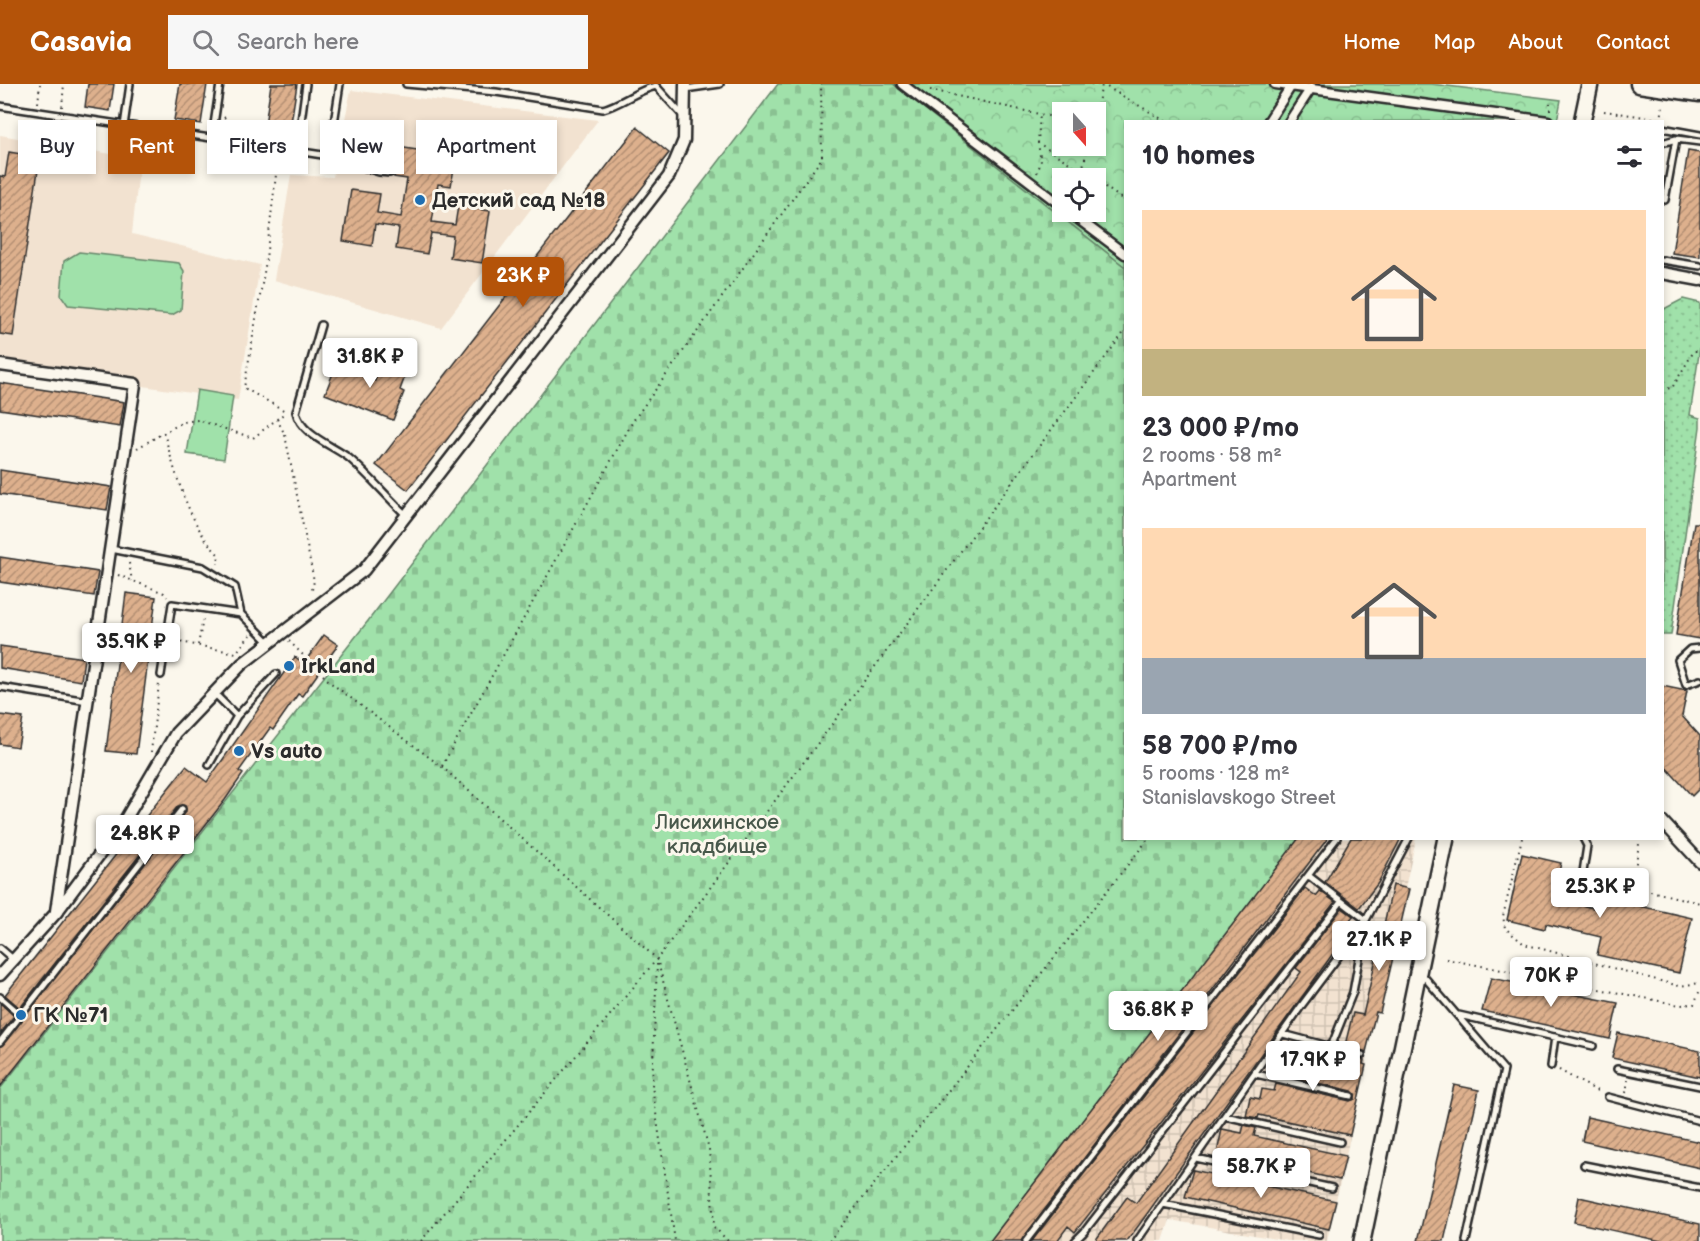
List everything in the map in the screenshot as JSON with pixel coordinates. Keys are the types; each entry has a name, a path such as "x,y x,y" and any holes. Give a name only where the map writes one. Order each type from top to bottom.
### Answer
{"main road":[{"path":"1582,120 1590,84"},
{"path":"1639,84 1700,93"},
{"path":"1362,1241 1446,840"}],"street":[{"path":"1275,84 1541,120"},
{"path":"902,85 1052,198"},
{"path":"1269,120 1291,86"},
{"path":"0,975 56,913 124,820 176,733 242,664 364,570 669,176 684,140 685,87"},
{"path":"1290,120 1311,88"},
{"path":"1082,222 1124,253"},
{"path":"1664,273 1700,280"},
{"path":"0,366 135,384 56,913"},
{"path":"1664,823 1700,862"}],"lane":[{"path":"125,120 130,84"},
{"path":"215,120 220,84"},
{"path":"301,120 306,84"},
{"path":"308,152 329,156 340,84"},
{"path":"406,84 496,92 603,109 618,105 644,88 656,85 686,119"},
{"path":"685,87 720,84"},
{"path":"0,106 108,124"},
{"path":"1664,128 1700,135"},
{"path":"1665,200 1677,139"},
{"path":"1664,142 1677,139 1700,142"},
{"path":"1664,260 1700,266"},
{"path":"321,325 296,412 297,418 310,432 349,459 406,515"},
{"path":"111,549 203,567 235,587 241,614 269,642"},
{"path":"161,675 172,604 241,614"},
{"path":"1700,648 1690,649 1678,660 1686,685 1700,680"},
{"path":"208,765 237,716 276,674"},
{"path":"0,687 88,701"},
{"path":"214,693 237,716"},
{"path":"0,1042 182,809"},
{"path":"1026,1241 1336,840"},
{"path":"1137,1241 1366,920 1408,840"},
{"path":"1581,885 1587,846 1584,840"},
{"path":"1309,876 1366,920"},
{"path":"1075,1241 1341,902"},
{"path":"1331,1047 1353,993 1366,920"},
{"path":"0,948 14,960"},
{"path":"1419,970 1504,1070 1466,1241"},
{"path":"0,998 21,1015"},
{"path":"1457,1015 1593,1046"},
{"path":"1283,1034 1362,1055"},
{"path":"1551,1066 1555,1037"},
{"path":"1617,1069 1700,1086"},
{"path":"1256,1074 1351,1096"},
{"path":"1608,1097 1700,1121"},
{"path":"1225,1116 1340,1142"},
{"path":"1196,1158 1332,1188"},
{"path":"1584,1164 1700,1188"},
{"path":"1163,1204 1319,1235"}],"path":[{"path":"37,112 40,84"},
{"path":"60,116 64,84"},
{"path":"442,767 633,421 822,158 821,84"},
{"path":"1091,84 1102,85 1163,120"},
{"path":"902,85 1052,116"},
{"path":"1098,102 1102,85"},
{"path":"1604,111 1661,120 1663,105"},
{"path":"216,111 227,120"},
{"path":"1033,184 1041,162 1038,143 1040,112"},
{"path":"1664,120 1671,121"},
{"path":"1038,143 1077,168"},
{"path":"276,174 265,267 244,388 297,418"},
{"path":"1106,188 1124,200"},
{"path":"421,1241 657,959 1124,332"},
{"path":"1664,389 1672,388 1694,351 1700,351"},
{"path":"124,456 183,422 198,420 253,438 286,412"},
{"path":"277,419 285,435 314,581 305,614"},
{"path":"164,433 173,466 205,542 219,555 217,576"},
{"path":"128,552 132,581"},
{"path":"107,571 164,593 172,604"},
{"path":"198,645 204,609"},
{"path":"167,639 236,653 255,628"},
{"path":"280,633 331,683 442,767 657,959 709,1149 714,1227 728,1241"},
{"path":"157,765 150,750 161,675"},
{"path":"829,1241 1147,840"},
{"path":"1522,840 1503,916 1505,928 1524,944 1679,986 1700,982"},
{"path":"1632,886 1640,840"},
{"path":"1582,875 1700,903"},
{"path":"657,959 652,1086 675,1241"},
{"path":"1446,959 1680,1005 1694,1004 1700,990"},
{"path":"1551,1066 1608,1097"},
{"path":"1624,1101 1629,1071"}],"shaded area":[{"path":"351,90 598,120 441,328 274,280 291,175 333,177 334,174 404,174 404,120 345,120"},
{"path":"0,135 18,138 18,174 96,174 96,151 108,154 108,174 138,174 132,234 260,265 238,400 0,365"},
{"path":"1298,840 1416,840 1405,888 1409,889 1380,1013 1376,1013 1366,1050 1366,1065 1327,1241 1287,1241 1170,1220 1163,1241 990,1241"}],"green space":[{"name":"Лисихинское кладбище","path":"778,84 893,84 1052,209 1052,222 1068,222 1124,266 1124,840 1298,840 990,1241 0,1241 0,1089 368,621"},
{"path":"893,84 1431,84 1561,100 1557,120 1124,120 1124,266 1068,222 1106,222 1106,168 1052,168 1052,209"},
{"path":"79,252 179,263 184,271 181,310 172,315 68,305 61,295 64,261"},
{"path":"1683,299 1700,303 1700,347 1690,415 1700,418 1700,427 1671,635 1664,635 1664,309"},
{"path":"197,390 233,396 224,459 187,454"}],"building":[{"path":"88,84 114,84 110,111 85,107"},
{"path":"180,84 207,84 201,124 195,123 195,120 174,120"},
{"path":"271,84 297,84 291,120 266,120"},
{"path":"637,127 669,153 408,490 376,465"},
{"name":"Детский сад №18","path":"404,148 416,150 416,174 453,174 451,186 438,184 432,222 455,225 458,206 490,211 482,263 450,258 453,236 431,233 427,254 396,249 399,228 375,224 372,246 343,241 351,190 380,194 377,213 401,217 407,179 394,177 394,174 404,174"},
{"path":"1688,151 1700,153 1700,257 1672,253"},
{"path":"9,152 18,153 18,174 37,174 13,336 0,334 0,176 5,177"},
{"path":"382,361 407,371 400,390 404,392 393,420 325,394 336,365 375,381"},
{"path":"0,383 124,402 120,427 0,409"},
{"path":"0,470 111,487 107,510 0,494"},
{"path":"1694,523 1700,523 1700,639 1676,635"},
{"path":"0,557 98,572 94,596 0,582"},
{"path":"126,593 156,597 136,754 106,751"},
{"path":"324,635 338,645 302,696 298,694 273,730 270,728 239,771 243,774 225,800 0,1087 0,1047 186,812 185,806 178,806 20,1008 5,995 186,766 207,782 295,657 304,663"},
{"path":"0,646 84,658 81,681 0,668"},
{"path":"1664,686 1687,691 1682,716 1700,736 1700,788 1692,796 1664,765"},
{"path":"0,715 23,718 18,747 0,744"},
{"path":"1297,840 1326,840 1021,1241 990,1241"},
{"path":"1350,840 1400,840 1378,883 1359,908 1325,882"},
{"path":"1522,854 1561,863 1553,898 1593,908 1597,888 1633,897 1631,904 1692,918 1679,973 1597,955 1601,937 1546,924 1545,929 1507,920"},
{"path":"1393,885 1409,889 1380,1013 1376,1012 1366,1052 1345,1045 1353,1013 1363,1015"},
{"path":"1305,888 1316,896 1320,891 1335,902 1075,1232 1068,1226 1057,1241 1032,1241"},
{"path":"1342,908 1353,916 1350,920 1354,924 1139,1225 1127,1241 1095,1241 1127,1197 1136,1203 1301,972 1296,968"},
{"path":"1491,978 1618,1003 1610,1039 1482,1011"},
{"path":"0,1003 14,1016 0,1034"},
{"path":"1618,1033 1700,1051 1700,1077 1612,1058"},
{"path":"1284,1047 1341,1059 1342,1055 1364,1060 1363,1064 1366,1065 1350,1135 1259,1115 1258,1118 1246,1116 1250,1097 1260,1099 1262,1089 1274,1091 1276,1084 1350,1101 1355,1099 1352,1091 1278,1074"},
{"path":"1454,1085 1479,1090 1444,1241 1418,1241"},
{"path":"1587,1117 1700,1142 1700,1168 1582,1141"},
{"path":"1244,1125 1256,1128 1254,1136 1346,1156 1340,1180 1217,1153 1222,1129 1242,1133"},
{"path":"1193,1170 1336,1201 1329,1229 1185,1197"},
{"path":"1579,1197 1700,1224 1700,1241 1661,1241 1574,1222"}],"place":[{"name":"Детский сад №18","path":"420,200"},
{"name":"IrkLand","path":"289,666"},
{"name":"Vs auto","path":"239,751"},
{"name":"ГК №71","path":"21,1015"}]}
